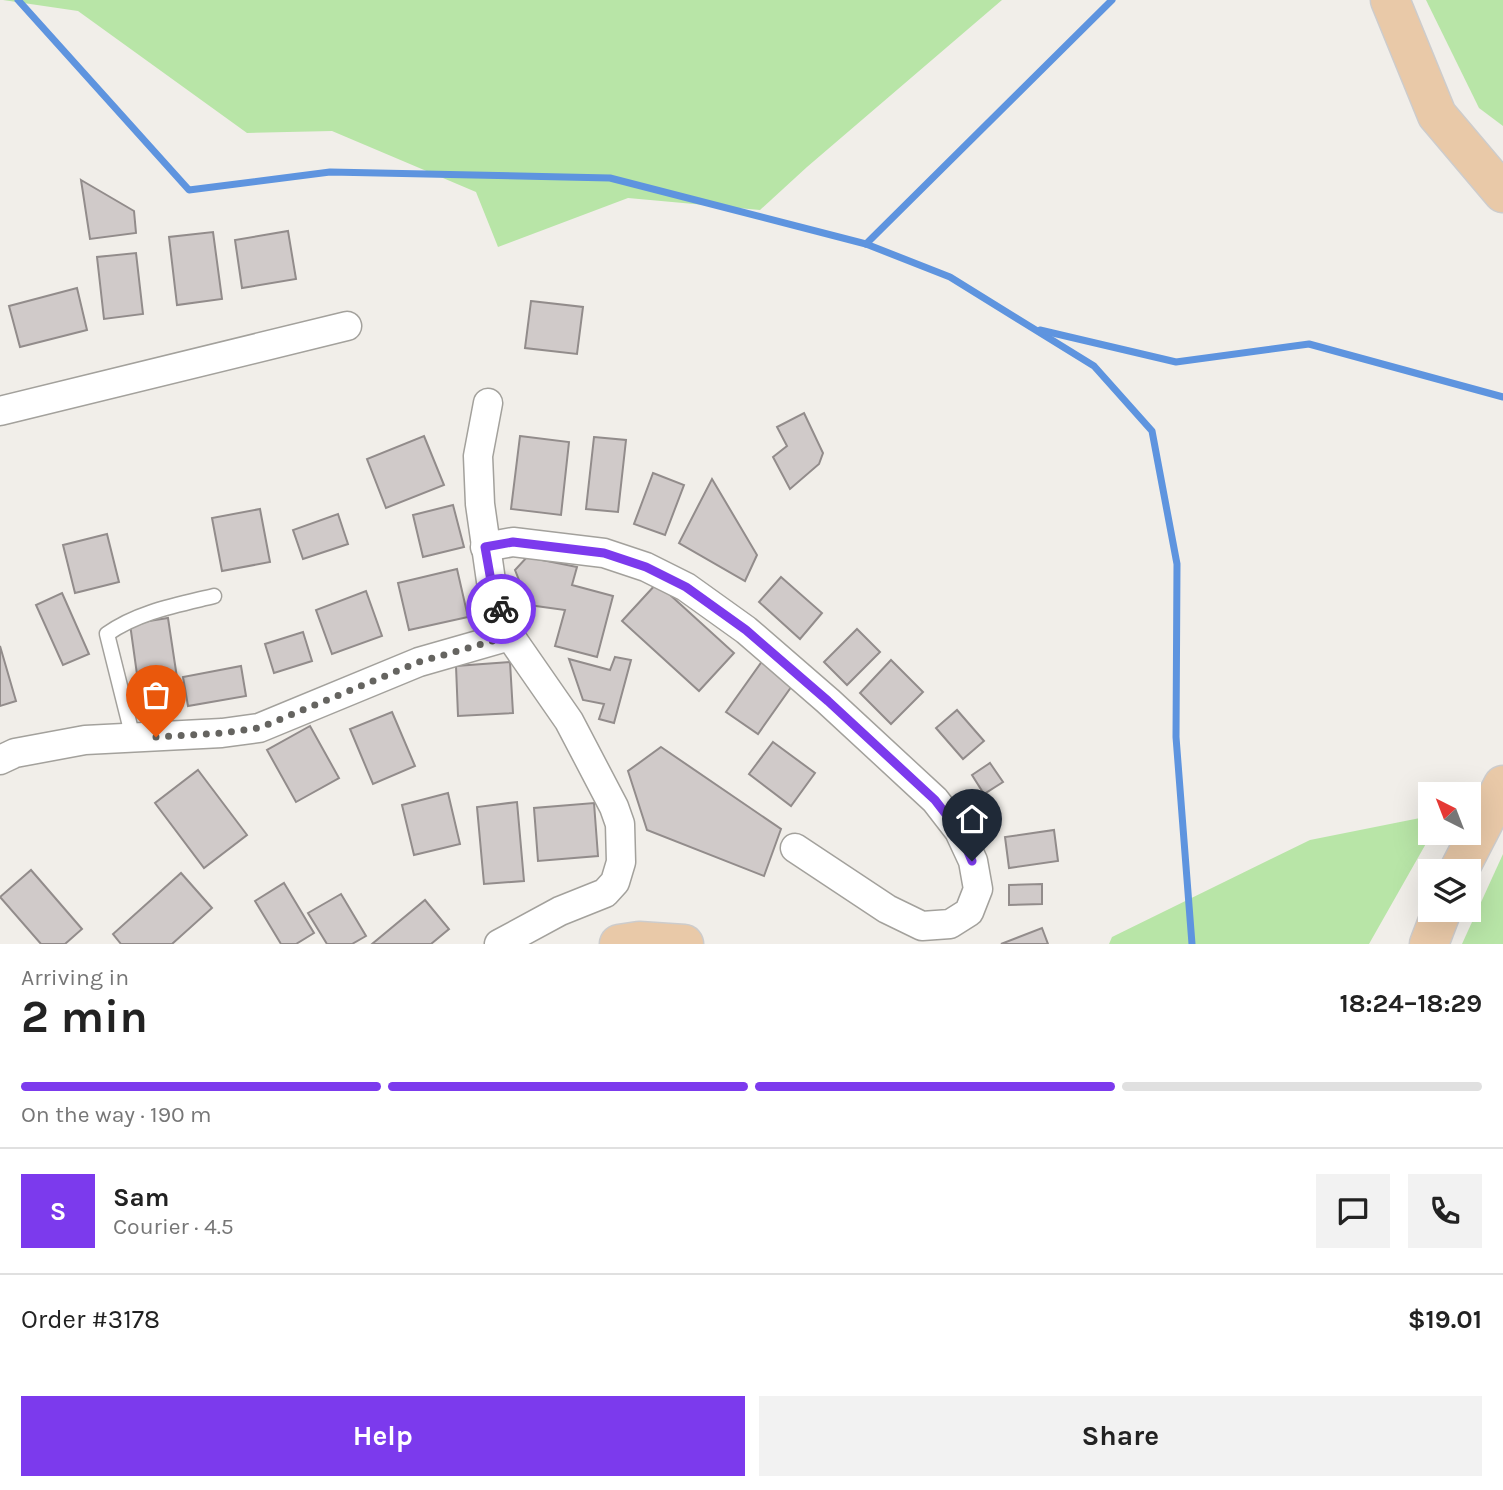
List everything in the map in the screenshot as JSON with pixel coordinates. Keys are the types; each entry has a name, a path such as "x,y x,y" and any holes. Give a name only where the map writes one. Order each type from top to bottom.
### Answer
{"main road":[{"path":"1390,0 1437,115 1503,193"},
{"path":"1465,859 1503,785"},
{"path":"1429,944 1438,922"},
{"path":"619,944 639,941 684,944"}],"street":[{"path":"0,411 347,326"},
{"path":"488,402 478,456 485,547 491,581 510,636 569,722 614,807 620,824 621,862 615,882 605,893 560,911 499,944"},
{"path":"485,547 513,542 604,553 646,567 686,587 746,630 935,800 959,831 972,861 978,890 969,912 950,924 922,926 887,909 795,848"},
{"path":"0,760 15,753 85,740 222,733 259,728 419,662 510,636"}],"lane":[{"path":"134,738 107,634 124,622 214,596"}],"green space":[{"path":"3,0 1002,0 760,210 628,198 498,247 476,192 332,131 247,133 78,11"},
{"path":"1426,0 1503,0 1503,126 1479,108"},
{"path":"1418,818 1418,845 1425,845 1369,944 1109,944 1112,937 1310,840"},
{"path":"1503,854 1503,944 1462,944 1472,922 1481,922 1481,902"}],"building":[{"path":"81,180 134,211 136,233 90,239"},
{"path":"288,231 296,279 242,288 235,240"},
{"path":"213,232 222,299 177,305 169,237"},
{"path":"136,253 143,314 104,319 97,257"},
{"path":"77,288 87,330 20,347 9,306"},
{"path":"531,301 583,307 577,354 525,348"},
{"path":"804,413 823,453 819,464 790,489 773,457 787,446 777,427"},
{"path":"424,436 444,485 386,508 367,459"},
{"path":"520,436 569,442 561,515 511,509"},
{"path":"594,437 626,440 618,512 586,509"},
{"path":"653,473 684,485 665,535 634,524"},
{"path":"712,479 757,555 745,581 679,543"},
{"path":"453,505 464,547 423,557 413,515"},
{"path":"260,509 270,562 222,571 212,518"},
{"path":"338,514 348,544 303,559 293,530"},
{"path":"107,534 119,582 75,593 63,545"},
{"path":"527,557 577,567 572,585 613,596 597,657 555,646 565,610 529,605 515,570"},
{"path":"457,569 468,617 409,630 398,583"},
{"path":"781,577 822,613 800,639 759,602"},
{"path":"657,583 734,653 699,691 622,621"},
{"path":"366,591 382,636 332,654 316,610"},
{"path":"62,593 89,654 63,665 36,605"},
{"path":"168,618 179,691 140,696 130,624"},
{"path":"857,629 880,652 847,685 824,662"},
{"path":"303,632 312,661 274,673 265,644"},
{"path":"0,646 16,701 0,706"},
{"path":"615,657 631,660 614,723 599,719 604,704 583,700 569,659 610,670"},
{"path":"763,660 794,683 758,734 726,712"},
{"path":"891,660 923,692 891,724 860,693"},
{"path":"510,662 513,713 458,716 456,666"},
{"path":"241,666 246,696 188,706 183,677"},
{"path":"957,710 984,741 963,759 936,728"},
{"path":"392,712 415,766 373,784 350,729"},
{"path":"310,726 339,778 296,802 267,750"},
{"path":"773,742 815,773 791,806 749,774"},
{"path":"661,747 781,829 764,876 647,830 628,771"},
{"path":"990,763 1003,782 984,794 972,775"},
{"path":"198,770 247,835 204,868 155,803"},
{"path":"448,793 460,844 414,855 402,805"},
{"path":"517,802 524,881 484,884 477,807"},
{"path":"594,803 598,856 538,861 534,808"},
{"path":"1054,830 1058,861 1009,868 1005,837"},
{"path":"31,870 82,929 65,944 41,944 0,897"},
{"path":"181,873 212,908 172,944 121,944 113,934"},
{"path":"284,883 314,933 296,944 281,944 255,901"},
{"path":"1042,884 1042,904 1009,905 1009,885"},
{"path":"341,894 366,936 352,944 327,944 308,913"},
{"path":"425,900 449,929 431,944 372,944"},
{"path":"1042,928 1048,944 1001,944"}],"waterway":[{"path":"18,0 189,190 330,172 610,178 866,244 950,277 1094,366 1152,431 1177,564 1176,737 1192,944"},
{"path":"866,244 1112,0"},
{"path":"1040,330 1176,362 1309,344 1503,397"}],"way so far":[{"path":"156,737 259,728 419,662 510,636 501,609"}],"route":[{"path":"501,609 491,581 485,547 513,542 604,553 646,567 686,587 746,630 935,800 959,831 972,861"}]}
